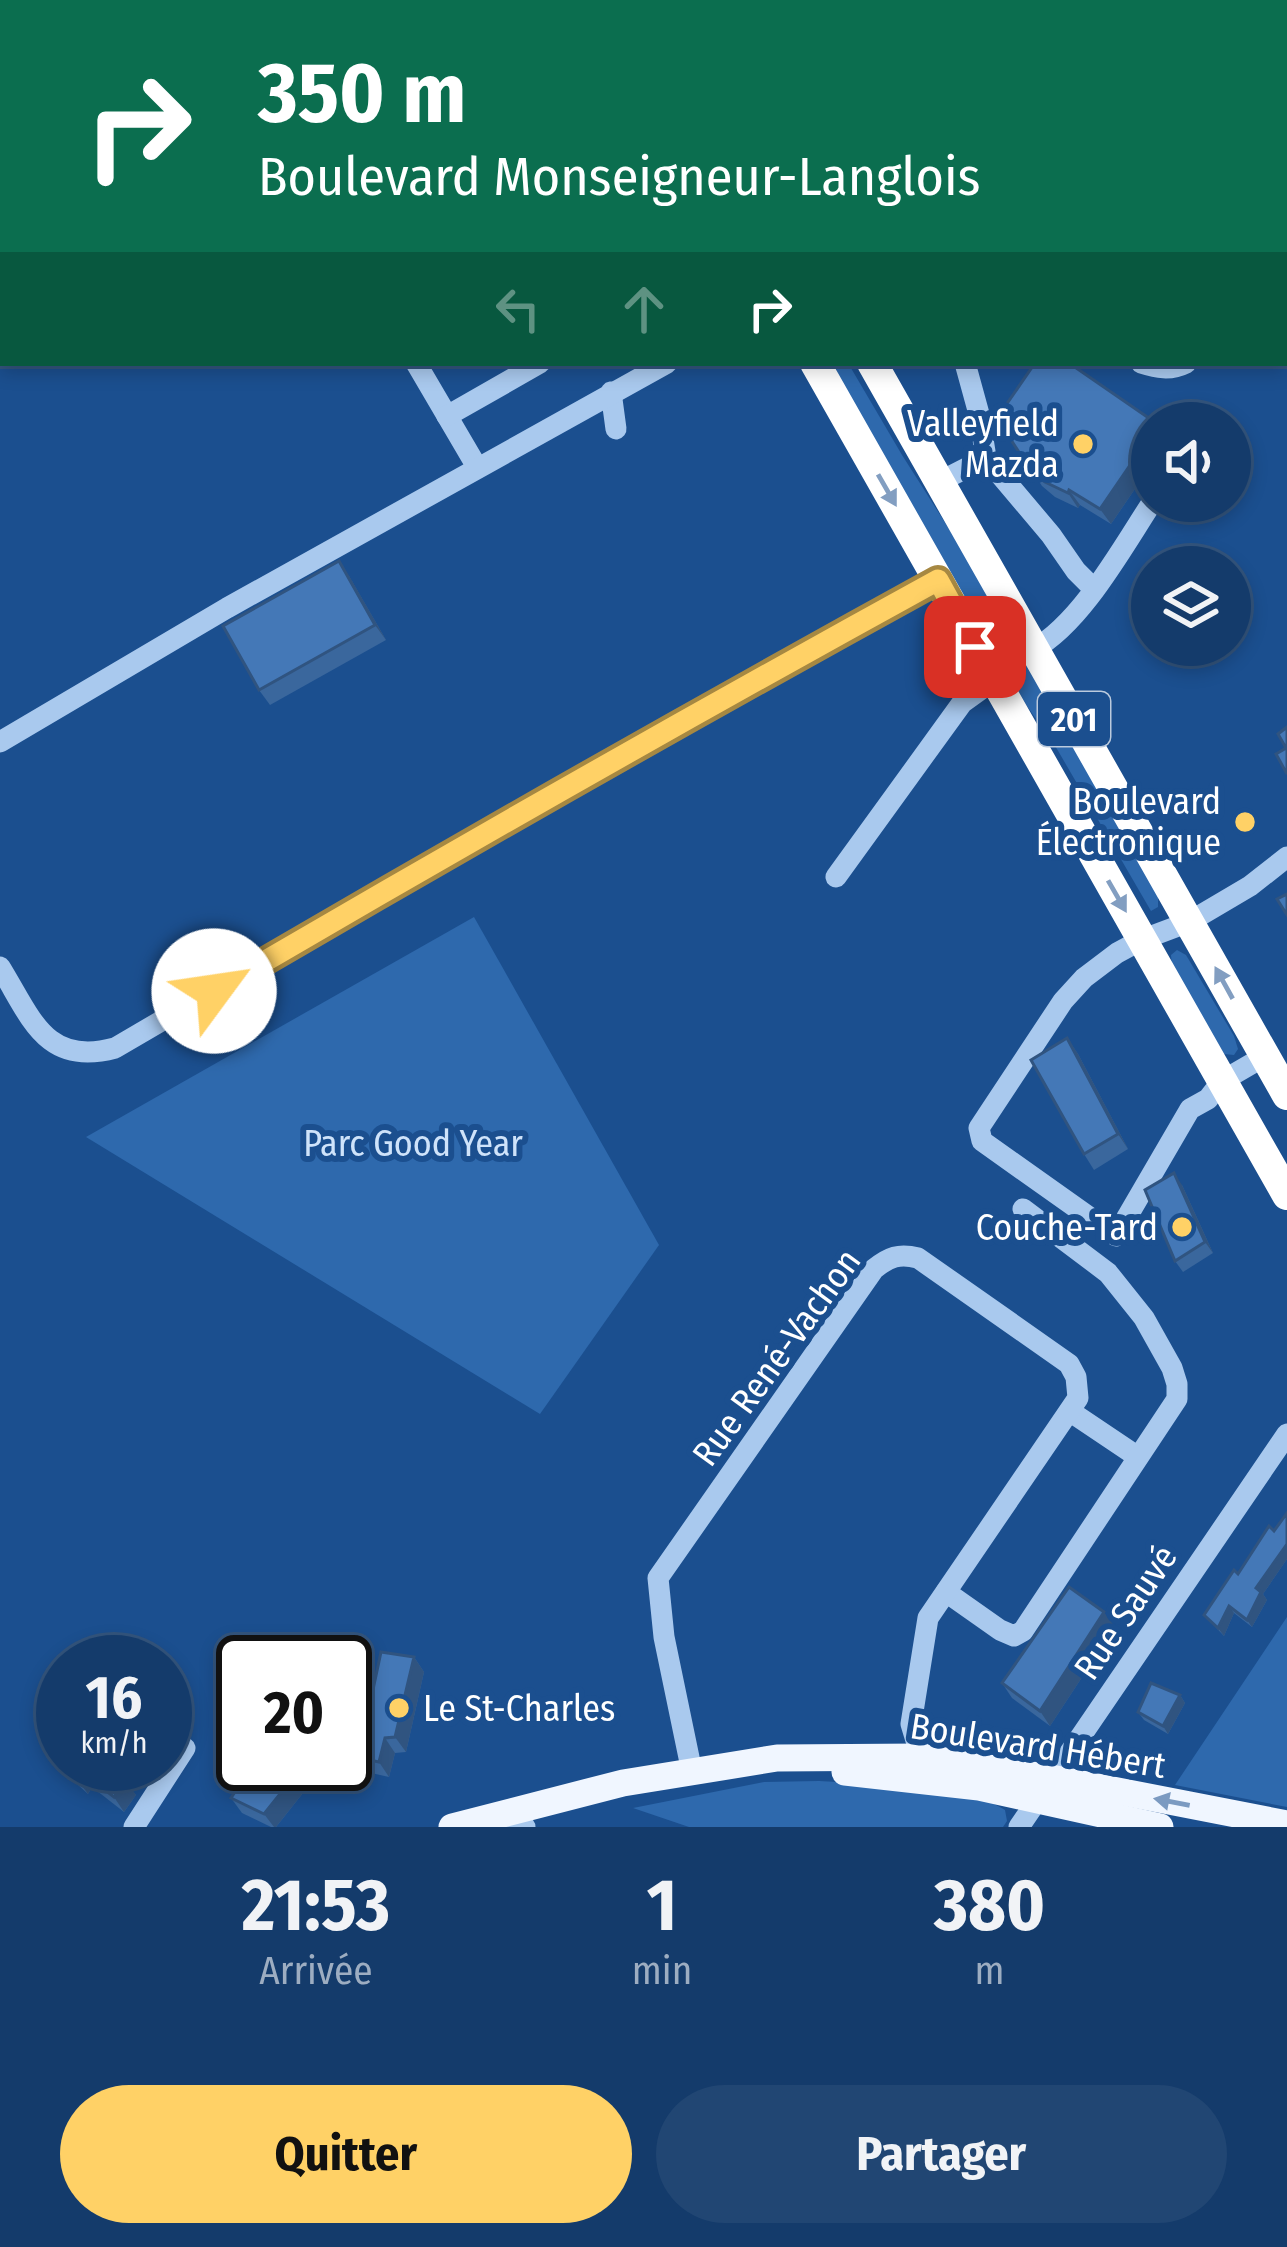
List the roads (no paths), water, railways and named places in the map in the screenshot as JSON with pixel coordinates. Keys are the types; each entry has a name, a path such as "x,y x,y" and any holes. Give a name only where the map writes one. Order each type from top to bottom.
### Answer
{"highway":[{"name":"201","path":"817,366 1287,1195"},
{"name":"201","path":"874,366 1287,1095"}],"main road":[{"name":"Boulevard Hébert","path":"462,1824 623,1783 776,1758 921,1757 1044,1788 1160,1827"},
{"name":"Boulevard Hébert","path":"776,1758 854,1774 1044,1788 1287,1824"}],"street":[{"path":"418,366 477,467"},
{"path":"447,416 535,366"},
{"path":"0,742 227,608 661,366"},
{"path":"966,366 986,458 1094,589"},
{"path":"1150,366 1180,366"},
{"path":"611,392 616,429"},
{"path":"939,482 986,458"},
{"path":"1034,649 1058,633 1139,522"},
{"path":"0,967 38,1030 56,1047 93,1054 115,1048 435,861 938,580"},
{"path":"836,877 962,703 994,680"},
{"path":"1265,1056 1222,1081 1208,1099 1190,1109 1116,1236 982,1141 979,1128 1063,1001 1084,979 1117,953 1190,922 1250,886 1287,857"},
{"path":"946,1592 1000,1630 1014,1636 1023,1631 1177,1399 1172,1368 1144,1318 1108,1274 1023,1209"},
{"name":"Rue René-Vachon","path":"692,1772 664,1637 658,1577 874,1269 889,1258 919,1258 1069,1364 1078,1398 1071,1412"},
{"path":"890,1757 911,1724 928,1618 1071,1412 1138,1457"},
{"name":"Rue Sauvé","path":"1019,1827 1287,1434"},
{"path":"911,1724 921,1757"},
{"path":"134,1827 157,1791"},
{"path":"462,1824 525,1827"}],"place":[{"name":"Valleyfield Mazda","path":"1083,444"},
{"name":"Boulevard Électronique","path":"1245,822"},
{"name":"Couche-Tard","path":"1182,1227"},
{"name":"Le St-Charles","path":"399,1708"}],"park label":[{"name":"Parc Good Year","path":"413,1143"}]}
